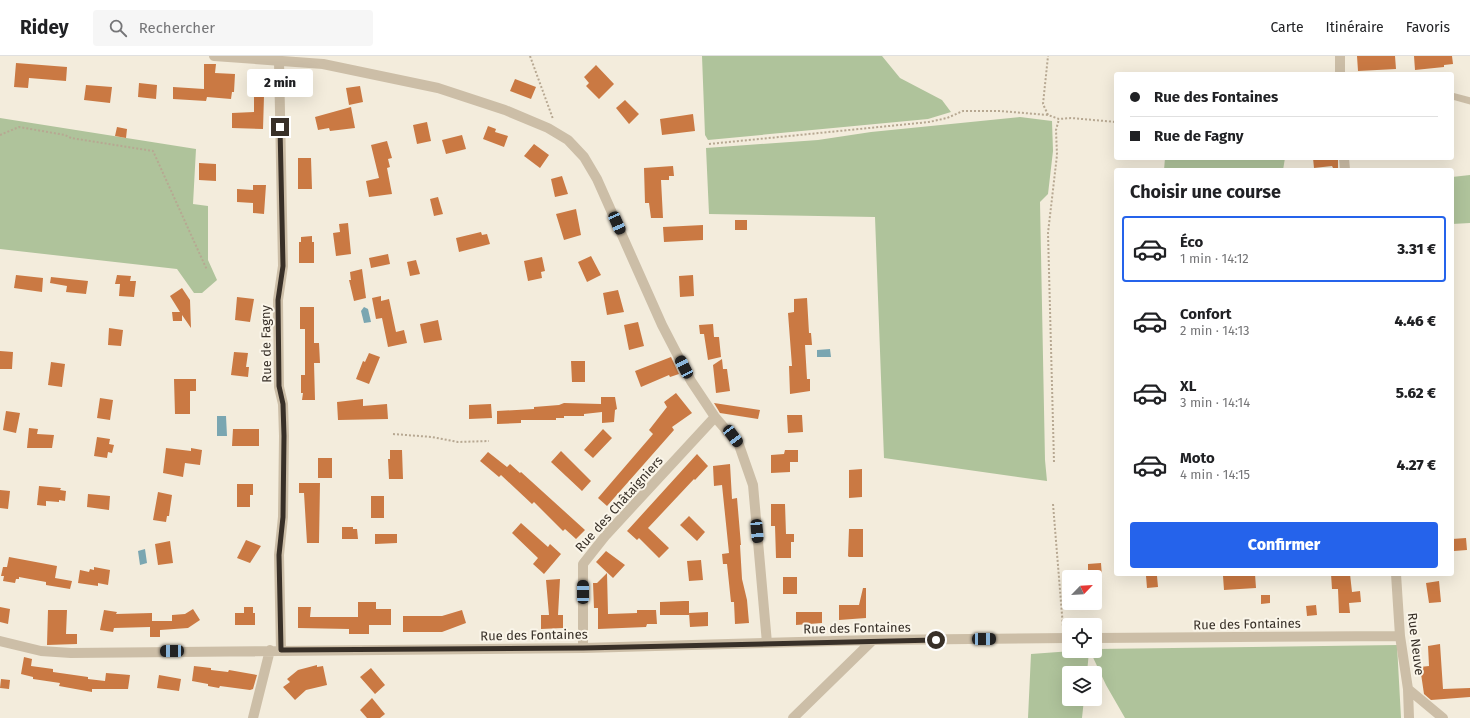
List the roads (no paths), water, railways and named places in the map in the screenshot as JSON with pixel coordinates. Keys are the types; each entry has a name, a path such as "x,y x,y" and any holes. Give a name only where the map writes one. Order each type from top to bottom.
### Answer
{"street":[{"path":"214,56 323,64 438,88 504,110 548,128 568,140 584,157 597,179 662,325 691,381 715,417 739,445 753,485 767,643"},
{"path":"1340,56 1340,72"},
{"name":"Rue de Fagny","path":"279,61 283,266 278,300 279,386 283,404 284,436 283,517 279,555 281,650"},
{"name":"Rue des Châtaigniers","path":"583,648 583,564 606,535 715,417"},
{"name":"Rue Neuve","path":"1396,576 1400,636 1408,689 1409,718"},
{"name":"Rue des Fontaines","path":"1102,638 1400,636"},
{"name":"Rue des Fontaines","path":"0,641 41,651 64,653 583,648 872,640 1062,638"},
{"path":"793,718 872,640"},
{"path":"253,718 270,650"},
{"path":"1408,689 1443,718"}],"lane":[{"path":"1454,97 1470,101"}],"water":[{"path":"364,307 368,309 371,322 364,323 361,311"},
{"path":"830,349 831,357 817,357 817,350"},
{"path":"217,416 226,416 227,436 217,436"},
{"path":"145,549 147,563 140,565 138,551"}]}
